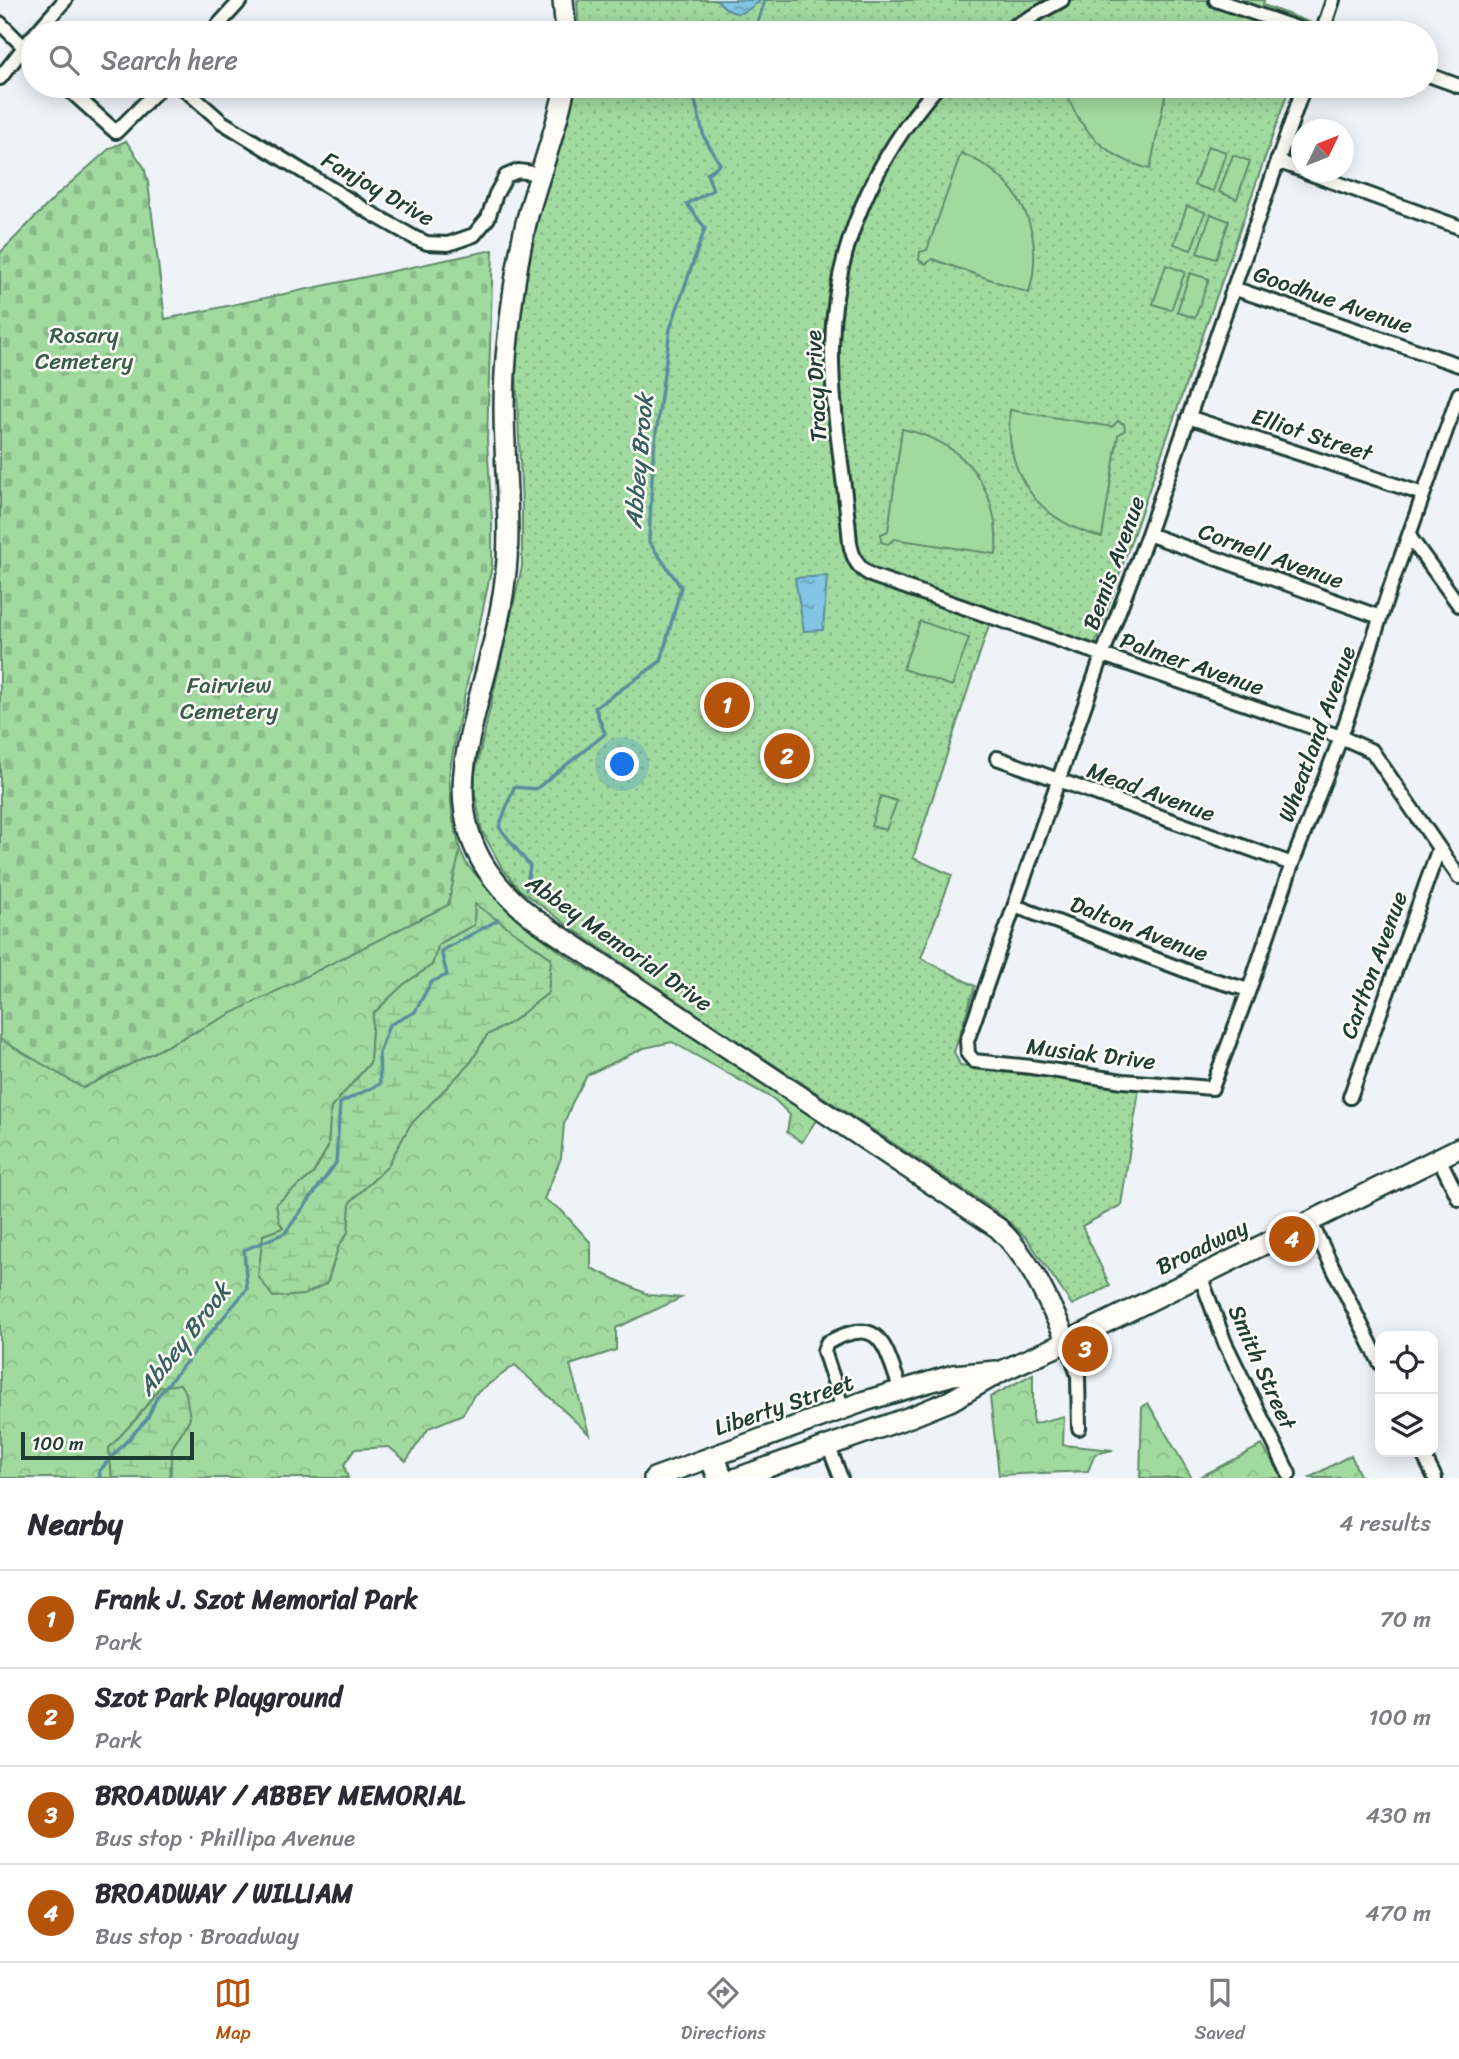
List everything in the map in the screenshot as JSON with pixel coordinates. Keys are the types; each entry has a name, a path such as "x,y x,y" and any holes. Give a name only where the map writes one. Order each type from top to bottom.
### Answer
{"main road":[{"path":"563,0 565,21"},
{"name":"Abbey Memorial Drive","path":"562,98 520,251 507,342 504,411 507,558 502,602 465,767 464,810 472,841 499,888 536,920 998,1228 1029,1266 1067,1341"},
{"name":"Broadway","path":"828,1446 950,1401 1004,1370 1459,1149"},
{"name":"Broadway","path":"932,1381 953,1375 1004,1370"},
{"name":"Liberty Street","path":"654,1478 843,1409 932,1381"},
{"path":"737,1478 828,1446"}],"street":[{"path":"47,21 65,0"},
{"path":"222,21 241,0"},
{"path":"1024,21 1062,0"},
{"path":"1216,0 1276,21"},
{"path":"1326,21 1334,0"},
{"path":"0,23 21,43"},
{"path":"0,78 21,58"},
{"path":"1438,78 1459,86"},
{"path":"78,98 116,132 150,98"},
{"name":"Fanjoy Drive","path":"195,98 222,121 371,213 427,243 448,244 474,235 488,218 496,194 506,176 518,171 541,174"},
{"name":"Tracy Drive","path":"928,98 909,121 868,191 849,240 837,289 832,376 850,543 858,565 873,576 990,617"},
{"name":"Bemis Avenue","path":"968,1054 967,1041 1300,98"},
{"path":"1277,161 1291,166"},
{"path":"1334,182 1459,227"},
{"name":"Goodhue Avenue","path":"1233,288 1459,365"},
{"name":"Wheatland Avenue","path":"1212,1087 1341,737 1380,617 1459,394"},
{"name":"Elliot Street","path":"1188,417 1423,494"},
{"name":"Cornell Avenue","path":"1147,534 1380,617"},
{"path":"1409,536 1459,605"},
{"name":"Palmer Avenue","path":"990,617 1341,737 1372,751 1459,877"},
{"name":"Mead Avenue","path":"997,758 1292,864"},
{"name":"Carlton Avenue","path":"1350,1097 1439,848"},
{"name":"Dalton Avenue","path":"1015,906 1200,976 1249,990"},
{"name":"Musiak Drive","path":"968,1054 974,1061 984,1063 1123,1081 1212,1087"},
{"path":"1439,1158 1459,1199"},
{"path":"1310,1221 1375,1353"},
{"name":"Smith Street","path":"1200,1275 1225,1343 1289,1474"},
{"path":"843,1409 824,1351 827,1343 857,1330 873,1332 883,1343 901,1390"},
{"path":"1067,1341 1078,1376 1079,1428"},
{"path":"828,1446 841,1478"},
{"path":"713,1456 714,1478"},
{"path":"713,1456 726,1478"},
{"path":"1424,1457 1435,1478"}],"green space":[{"path":"577,0 1264,0 1263,5 1307,21 578,21"},
{"path":"572,98 1286,98 1094,647 993,613 913,858 952,875 921,958 975,986 954,1052 960,1065 1139,1090 1121,1205 1082,1226 1110,1286 1072,1305 1028,1240 993,1209 570,927 519,889 502,868 482,831 475,794 475,774 522,567 516,371 522,302 539,214"},
{"path":"1069,98 1165,98 1150,169 1120,157 1096,140 1077,116"},
{"name":"Fairview Cemetery","path":"126,141 144,167 148,183 165,319 493,250 487,440 492,566 449,775 452,814 460,850 448,905 83,1088 0,1039 0,253 58,194 110,148"},
{"path":"1208,146 1226,152 1213,191 1194,185"},
{"path":"961,153 982,163 999,176 1024,208 1031,227 1034,248 1029,293 932,259 926,264 919,260 920,252 927,250"},
{"path":"1233,155 1250,161 1237,199 1219,192"},
{"path":"1187,206 1205,212 1191,250 1174,244"},
{"path":"1211,214 1229,221 1216,259 1197,253"},
{"path":"1166,265 1185,272 1171,310 1153,304"},
{"path":"1190,273 1209,279 1195,318 1177,312"},
{"path":"1010,410 1112,427 1118,421 1124,424 1125,430 1118,435 1102,537 1060,520 1030,492 1013,455"},
{"path":"902,429 925,435 944,445 961,457 974,472 985,489 992,509 996,530 996,554 894,539 888,544 881,542 881,534 888,531"},
{"path":"920,621 969,638 952,686 903,669"},
{"path":"446,779 452,831 467,865 517,919 566,956 818,1117 802,1142 787,1132 790,1115 775,1100 672,1042 644,1048 587,1075 564,1124 561,1158 544,1199 561,1210 591,1243 591,1268 649,1295 681,1298 616,1328 616,1350 570,1365 589,1434 515,1365 474,1395 463,1414 429,1428 406,1461 389,1447 355,1449 344,1465 348,1478 170,1478 172,1448 190,1418 160,1387 137,1418 109,1448 112,1478 0,1478 0,997","holes":["475,905 551,958 548,993 510,1023 487,1035 471,1062 410,1125 387,1167 350,1202 348,1232 338,1248 327,1283 263,1235 283,1228 276,1204 313,1174 328,1147 331,1108 370,1063 373,1014 403,985 432,965 439,944 474,925"]},
{"path":"881,796 897,801 886,830 871,826"},
{"path":"475,904 551,958 548,993 510,1023 487,1035 471,1062 410,1125 387,1167 350,1202 348,1232 338,1248 327,1283 304,1295 273,1297 258,1276 263,1235 283,1228 276,1204 313,1174 328,1147 331,1108 370,1063 373,1014 403,985 432,965 439,944 474,925"},
{"path":"1033,1374 1033,1424 1064,1416 1063,1445 1113,1450 1095,1454 1088,1471 999,1475 990,1397"},
{"path":"180,1384 186,1394 190,1418 172,1448 170,1478 112,1478 109,1448 137,1418 160,1387"},
{"path":"1148,1403 1192,1478 1140,1478 1142,1407"},
{"path":"1262,1445 1283,1478 1198,1478"},
{"path":"1351,1455 1361,1478 1309,1478"}],"water":[{"path":"717,0 761,0 743,12 734,13"},
{"path":"827,576 823,630 804,631 795,578"}],"waterway":[{"name":"Abbey Brook","path":"758,21 765,0"},
{"name":"Abbey Brook","path":"526,889 530,866 499,827 514,787 536,789 605,734 595,708 661,661 681,587 649,542 653,457 670,329 705,228 687,204 713,190 707,174 720,164 704,137 694,98"},
{"name":"Abbey Brook","path":"100,1478 99,1471 147,1419 157,1397 247,1289 244,1250 285,1233 336,1163 340,1103 380,1084 379,1053 389,1025 415,1012 431,982 447,975 441,951 498,920"}],"place":[{"name":"Frank J. Szot Memorial Park","path":"727,705"},
{"name":"Szot Park Playground","path":"787,756"},
{"name":"BROADWAY / WILLIAM","path":"1292,1239"},
{"name":"BROADWAY / ABBEY MEMORIAL","path":"1085,1349"}],"park label":[{"name":"Rosary Cemetery","path":"84,348"}]}
